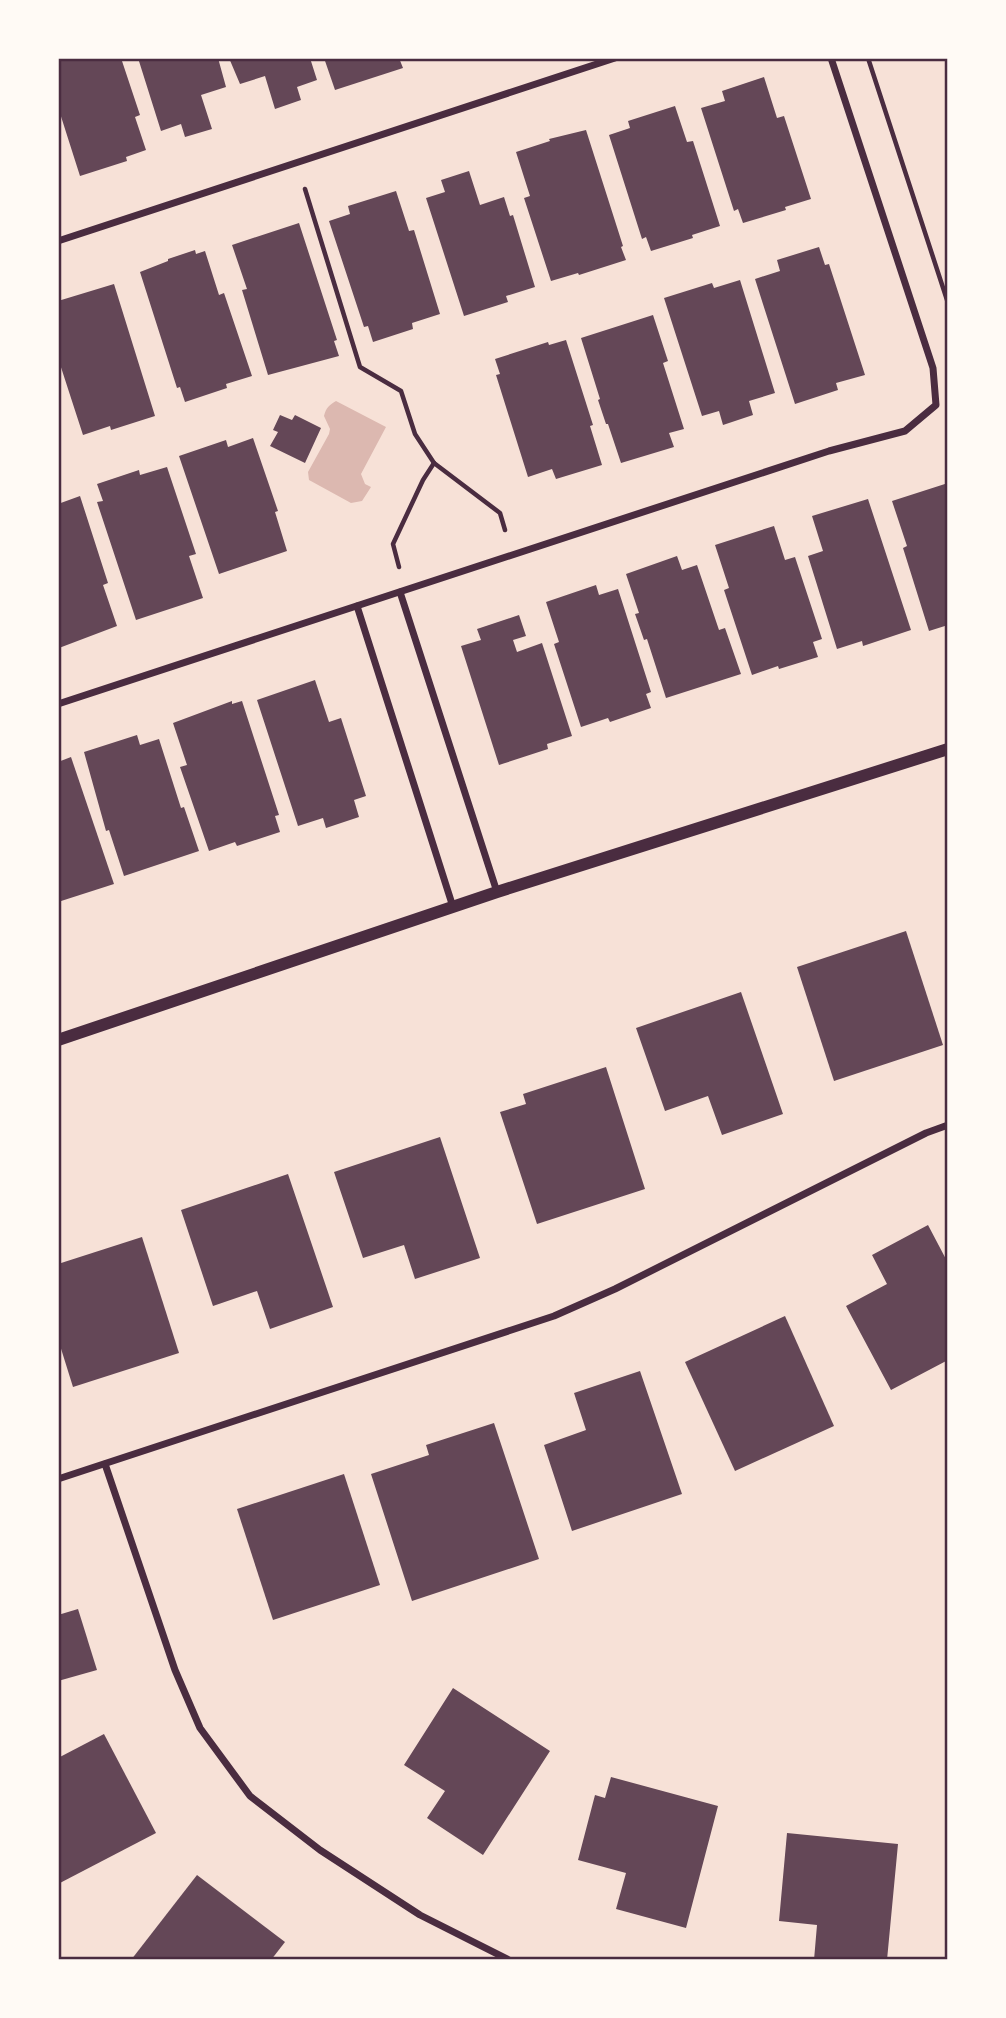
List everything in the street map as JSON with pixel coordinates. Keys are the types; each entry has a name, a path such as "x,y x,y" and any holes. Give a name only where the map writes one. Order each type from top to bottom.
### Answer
{"street":[{"path":"58,241 615,58"},
{"path":"58,704 829,451 905,431 936,405 933,368 831,58"},
{"path":"402,591 497,892"},
{"path":"357,606 453,907"},
{"path":"58,1041 497,892 948,749"},
{"path":"58,1479 554,1316 627,1283 926,1133 948,1125"},
{"path":"104,1464 175,1670 200,1728 250,1796 320,1850 420,1915 509,1960"}],"path":[{"path":"868,58 948,303"},
{"path":"296,162 360,367 401,391 415,434 434,463 500,513 512,555"},
{"path":"402,591 393,544 423,480 434,463"}],"shaded area":[{"path":"336,401 386,427 361,474 365,484 371,487 362,501 351,503 309,480 308,472 329,434 325,413"}],"building":[{"path":"58,58 121,58 140,115 135,117 146,150 126,157 127,161 80,176 58,107"},
{"path":"138,58 218,58 226,87 201,95 212,129 185,137 181,124 161,131"},
{"path":"229,58 310,58 317,80 297,87 301,100 275,109 265,76 240,84"},
{"path":"324,58 399,58 403,68 335,90"},
{"path":"764,77 777,118 784,116 811,199 743,223 738,209 734,211 701,108 725,101 722,91"},
{"path":"675,106 687,142 693,141 720,226 651,251 646,237 642,239 609,135 630,128 628,121"},
{"path":"586,130 626,260 551,281 524,198 530,196 516,152 550,141 549,139"},
{"path":"469,171 480,205 504,197 510,216 513,215 535,287 506,296 508,302 464,316 426,198 445,192 441,180"},
{"path":"396,191 409,231 414,230 440,314 412,323 413,329 373,342 368,326 364,327 329,221 350,214 348,206"},
{"path":"299,223 337,340 334,341 339,356 268,375 242,290 247,289 232,245"},
{"path":"819,247 825,265 829,264 865,375 836,383 838,390 795,404 755,279 780,271 777,260"},
{"path":"195,250 196,254 205,251 219,295 224,293 252,376 226,384 227,388 185,402 180,387 177,388 140,272"},
{"path":"740,280 775,393 749,401 753,415 723,425 719,411 702,416 664,298 712,283 714,288"},
{"path":"114,284 155,416 111,430 110,426 83,435 58,358 58,350 61,349 58,339 58,301"},
{"path":"653,315 668,361 663,363 684,429 669,433 674,447 621,463 598,400 600,399 581,338"},
{"path":"566,340 593,425 590,426 602,465 556,479 552,469 528,477 496,375 500,374 495,359 548,342 549,345"},
{"path":"280,415 292,420 295,415 321,428 305,463 270,446 278,432 273,430"},
{"path":"253,438 278,511 275,512 287,551 219,574 179,456 226,440 228,447"},
{"path":"167,467 196,554 189,556 203,598 136,620 97,502 103,501 97,484 139,470 140,475"},
{"path":"948,483 948,625 929,631 903,548 907,546 892,501"},
{"path":"80,496 108,583 103,585 117,626 59,648 58,504"},
{"path":"868,499 911,630 863,646 862,641 837,649 808,556 823,551 812,516"},
{"path":"774,526 785,560 795,557 822,639 813,642 818,657 752,675 724,590 729,588 715,545"},
{"path":"677,556 682,570 697,565 719,630 725,628 741,674 666,698 647,639 644,640 635,614 639,613 626,574"},
{"path":"596,585 599,595 618,589 651,692 646,694 651,708 610,722 608,718 581,727 554,644 559,642 546,602"},
{"path":"519,615 526,636 513,640 517,652 542,643 572,736 547,744 548,749 499,765 461,646 481,640 477,629"},
{"path":"315,680 329,722 341,718 366,796 354,800 359,817 326,828 323,818 298,826 257,700"},
{"path":"232,701 232,704 242,701 279,815 275,816 280,832 237,846 235,842 209,851 180,767 187,765 173,723"},
{"path":"137,735 140,745 159,739 181,808 184,807 199,851 124,876 109,830 106,831 84,752"},
{"path":"71,757 114,884 58,902 58,762"},
{"path":"906,931 943,1045 834,1081 797,967"},
{"path":"741,992 783,1114 722,1135 708,1096 665,1111 636,1028"},
{"path":"606,1067 645,1189 537,1224 500,1112 526,1104 523,1094"},
{"path":"440,1137 480,1258 415,1279 404,1245 363,1258 334,1172"},
{"path":"288,1174 333,1307 270,1329 257,1291 213,1306 181,1210"},
{"path":"928,1225 948,1263 948,1360 891,1390 846,1306 887,1284 872,1255"},
{"path":"142,1237 179,1353 73,1387 58,1339 58,1264"},
{"path":"785,1316 834,1426 735,1471 685,1362"},
{"path":"640,1371 682,1494 572,1531 544,1445 586,1430 574,1393"},
{"path":"494,1423 539,1559 412,1601 371,1474 429,1455 426,1445"},
{"path":"344,1474 380,1585 273,1620 237,1509"},
{"path":"78,1609 97,1670 58,1681 58,1615"},
{"path":"453,1688 550,1751 483,1855 427,1818 445,1791 404,1765"},
{"path":"104,1734 156,1833 58,1884 58,1758"},
{"path":"611,1777 718,1806 686,1928 616,1909 626,1873 578,1860 595,1795 605,1798"},
{"path":"787,1833 898,1844 887,1960 814,1960 817,1925 779,1921"},
{"path":"197,1875 285,1942 271,1960 131,1960"}]}
